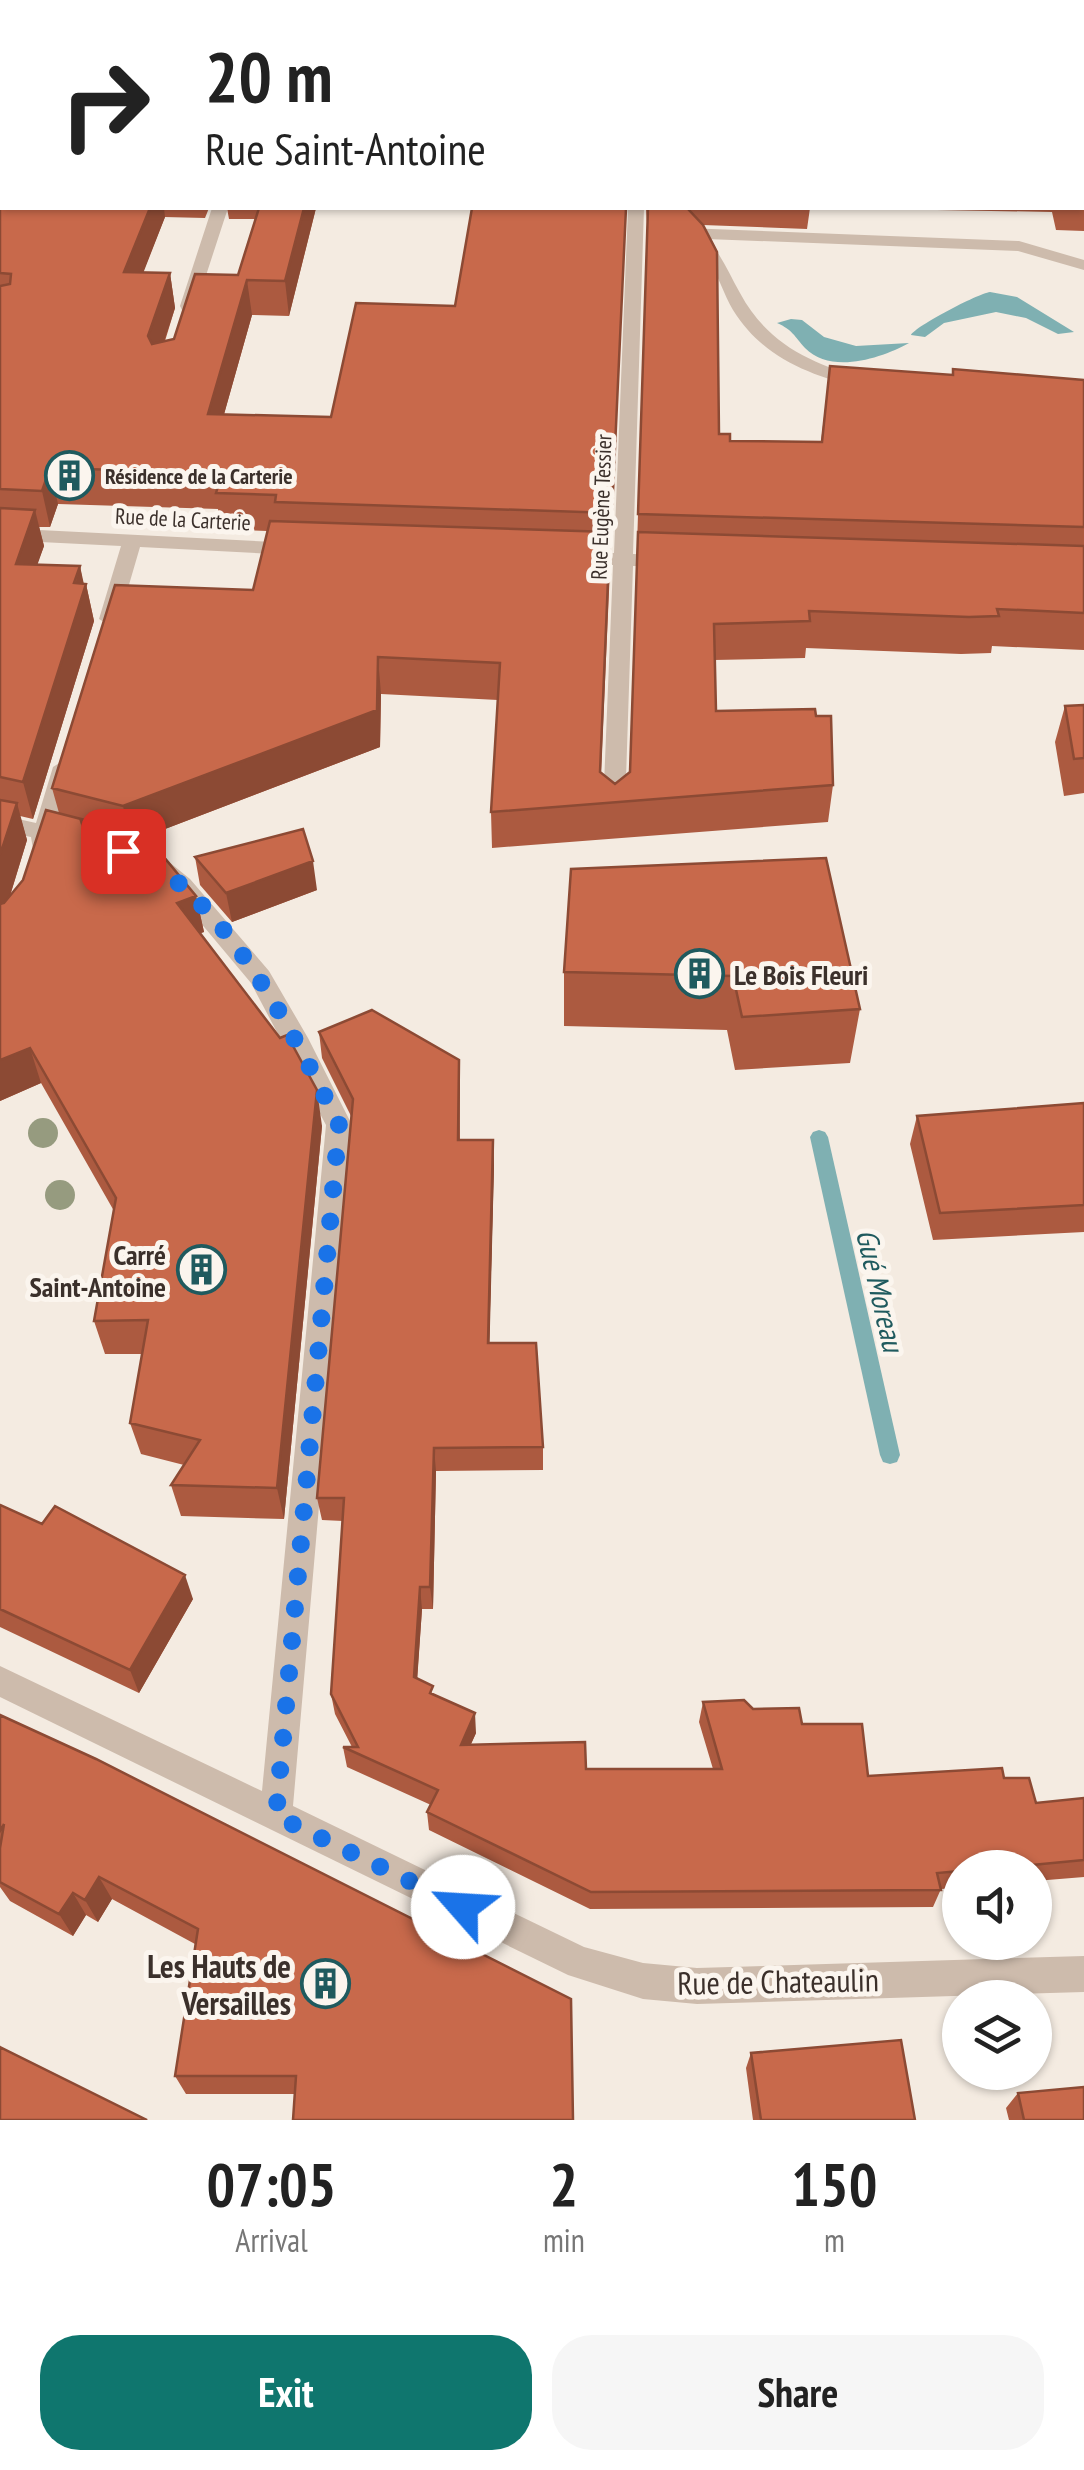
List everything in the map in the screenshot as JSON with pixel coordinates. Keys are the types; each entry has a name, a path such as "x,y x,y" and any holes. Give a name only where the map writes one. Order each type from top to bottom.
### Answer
{"street":[{"path":"181,327 219,210"},
{"name":"Rue Eugène Tessier","path":"614,809 636,210"},
{"path":"635,231 1019,246 1084,265"},
{"path":"690,233 712,251 756,335 784,356 835,376 888,387"},
{"name":"Rue de la Carterie","path":"0,534 318,549"},
{"path":"100,647 132,542"},
{"path":"555,557 694,562"},
{"path":"32,874 74,737"},
{"path":"0,823 150,859 182,885 260,977 296,1038 339,1125 276,1816"},
{"name":"Rue de Chateaulin","path":"0,1681 580,1963 643,1981 697,1986 1084,1974"}],"water":[{"path":"990,292 1017,297 1074,332 1058,334 1026,318 996,312 944,323 925,337 911,335 948,311"},
{"path":"802,320 824,337 856,346 909,343 871,358 828,361 805,348 777,323"}],"building":[{"path":"0,210 149,210 124,272 170,273 148,336 152,344 174,339 195,274 238,275 258,210 303,210 285,281 247,280 208,414 331,417 356,303 455,306 472,210 626,210 612,513 275,502 276,495 216,493 222,473 50,468 42,491 0,489 0,286 10,284 11,274 0,273"},
{"path":"648,210 689,210 703,225 717,252 719,434 730,434 730,441 822,442 830,366 953,375 953,369 1084,380 1084,527 638,514"},
{"path":"0,508 35,510 16,564 80,566 74,583 86,584 23,782 0,777"},
{"path":"270,521 610,532 600,772 615,784 630,772 638,532 1084,546 1084,613 997,609 999,616 969,617 809,611 810,621 714,624 716,711 815,709 816,716 831,716 833,785 491,812 500,663 378,657 377,710 123,806 52,788 115,585 253,590"},
{"path":"1084,705 1084,758 1074,759 1065,706"},
{"path":"0,800 17,803 0,855"},
{"path":"46,810 85,820 81,821 98,873 163,856 196,896 177,903 280,1038 287,1035 317,1090 277,1488 171,1485 200,1440 130,1423 148,1320 94,1321 116,1198 30,1048 0,1060 0,904 23,880"},
{"path":"303,829 313,861 226,893 195,857"},
{"name":"Le Bois Fleuri","path":"826,858 860,1009 742,1017 733,976 564,972 571,869"},
{"path":"372,1010 459,1060 458,1140 493,1140 488,1343 536,1343 543,1447 434,1448 430,1587 420,1587 414,1677 433,1686 430,1693 475,1713 461,1745 585,1742 586,1769 722,1769 703,1702 744,1700 753,1709 799,1708 802,1724 862,1724 868,1776 1002,1768 1004,1778 1029,1778 1036,1803 1084,1798 1084,1860 1052,1863 1052,1850 942,1850 942,1873 937,1873 941,1890 591,1892 427,1812 438,1790 343,1747 358,1747 331,1694 344,1498 317,1498 353,1099 319,1032"},
{"path":"1084,1103 1084,1205 940,1213 917,1116"},
{"path":"0,1505 42,1524 55,1506 185,1575 130,1670 0,1609"},
{"path":"0,1715 96,1759 571,1999 573,2120 293,2120 296,2076 175,2076 198,1929 99,1877 85,1900 73,1893 59,1914 0,1882 4,1824 0,1831"},
{"path":"901,2040 915,2120 761,2120 751,2053"},
{"path":"0,2047 147,2120 0,2120"},
{"path":"1084,2087 1084,2120 1024,2120 1018,2093"}],"waterway":[{"name":"Gué Moreau","path":"819,1137 890,1455"}],"place":[{"name":"Résidence de la Carterie","path":"70,476"},
{"name":"Le Bois Fleuri","path":"699,974"},
{"name":"Carré Saint-Antoine","path":"201,1270"},
{"name":"Les Hauts de Versailles","path":"326,1984"}],"route":[{"path":"123,851 150,859 182,885 260,977 296,1038 339,1125 276,1816 463,1907"}]}
